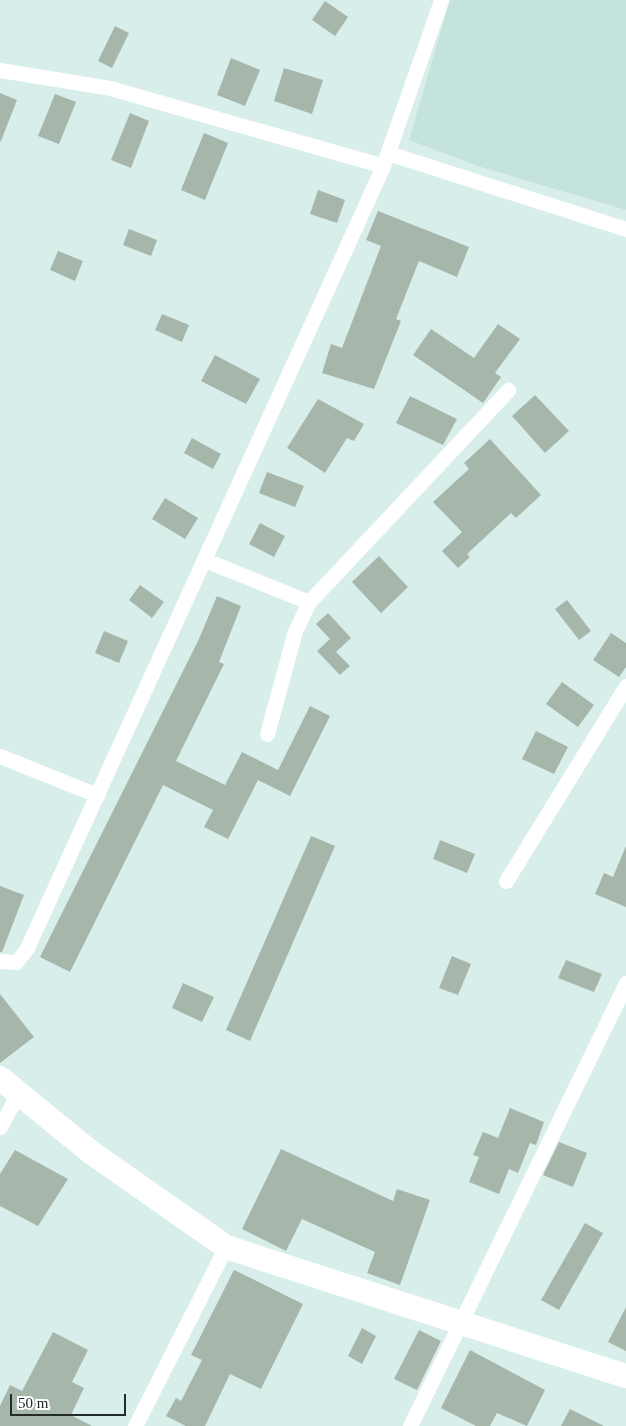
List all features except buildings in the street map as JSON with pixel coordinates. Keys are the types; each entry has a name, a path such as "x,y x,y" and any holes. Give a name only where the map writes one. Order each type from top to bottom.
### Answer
{"main road":[{"path":"0,1078 92,1153 226,1247 464,1321 626,1376"}],"street":[{"path":"0,962 16,962 24,954 205,560 385,160 440,0"},
{"path":"0,70 110,88 385,160 626,229"},
{"path":"267,734 295,631 310,602 508,390"},
{"path":"205,560 310,602"},
{"path":"506,881 626,686"},
{"path":"0,756 97,795"},
{"path":"410,1426 464,1321 626,983"},
{"path":"0,1127 18,1094"},
{"path":"135,1426 226,1247"}],"shaded area":[{"path":"450,0 626,0 626,210 481,167 409,140"}]}
